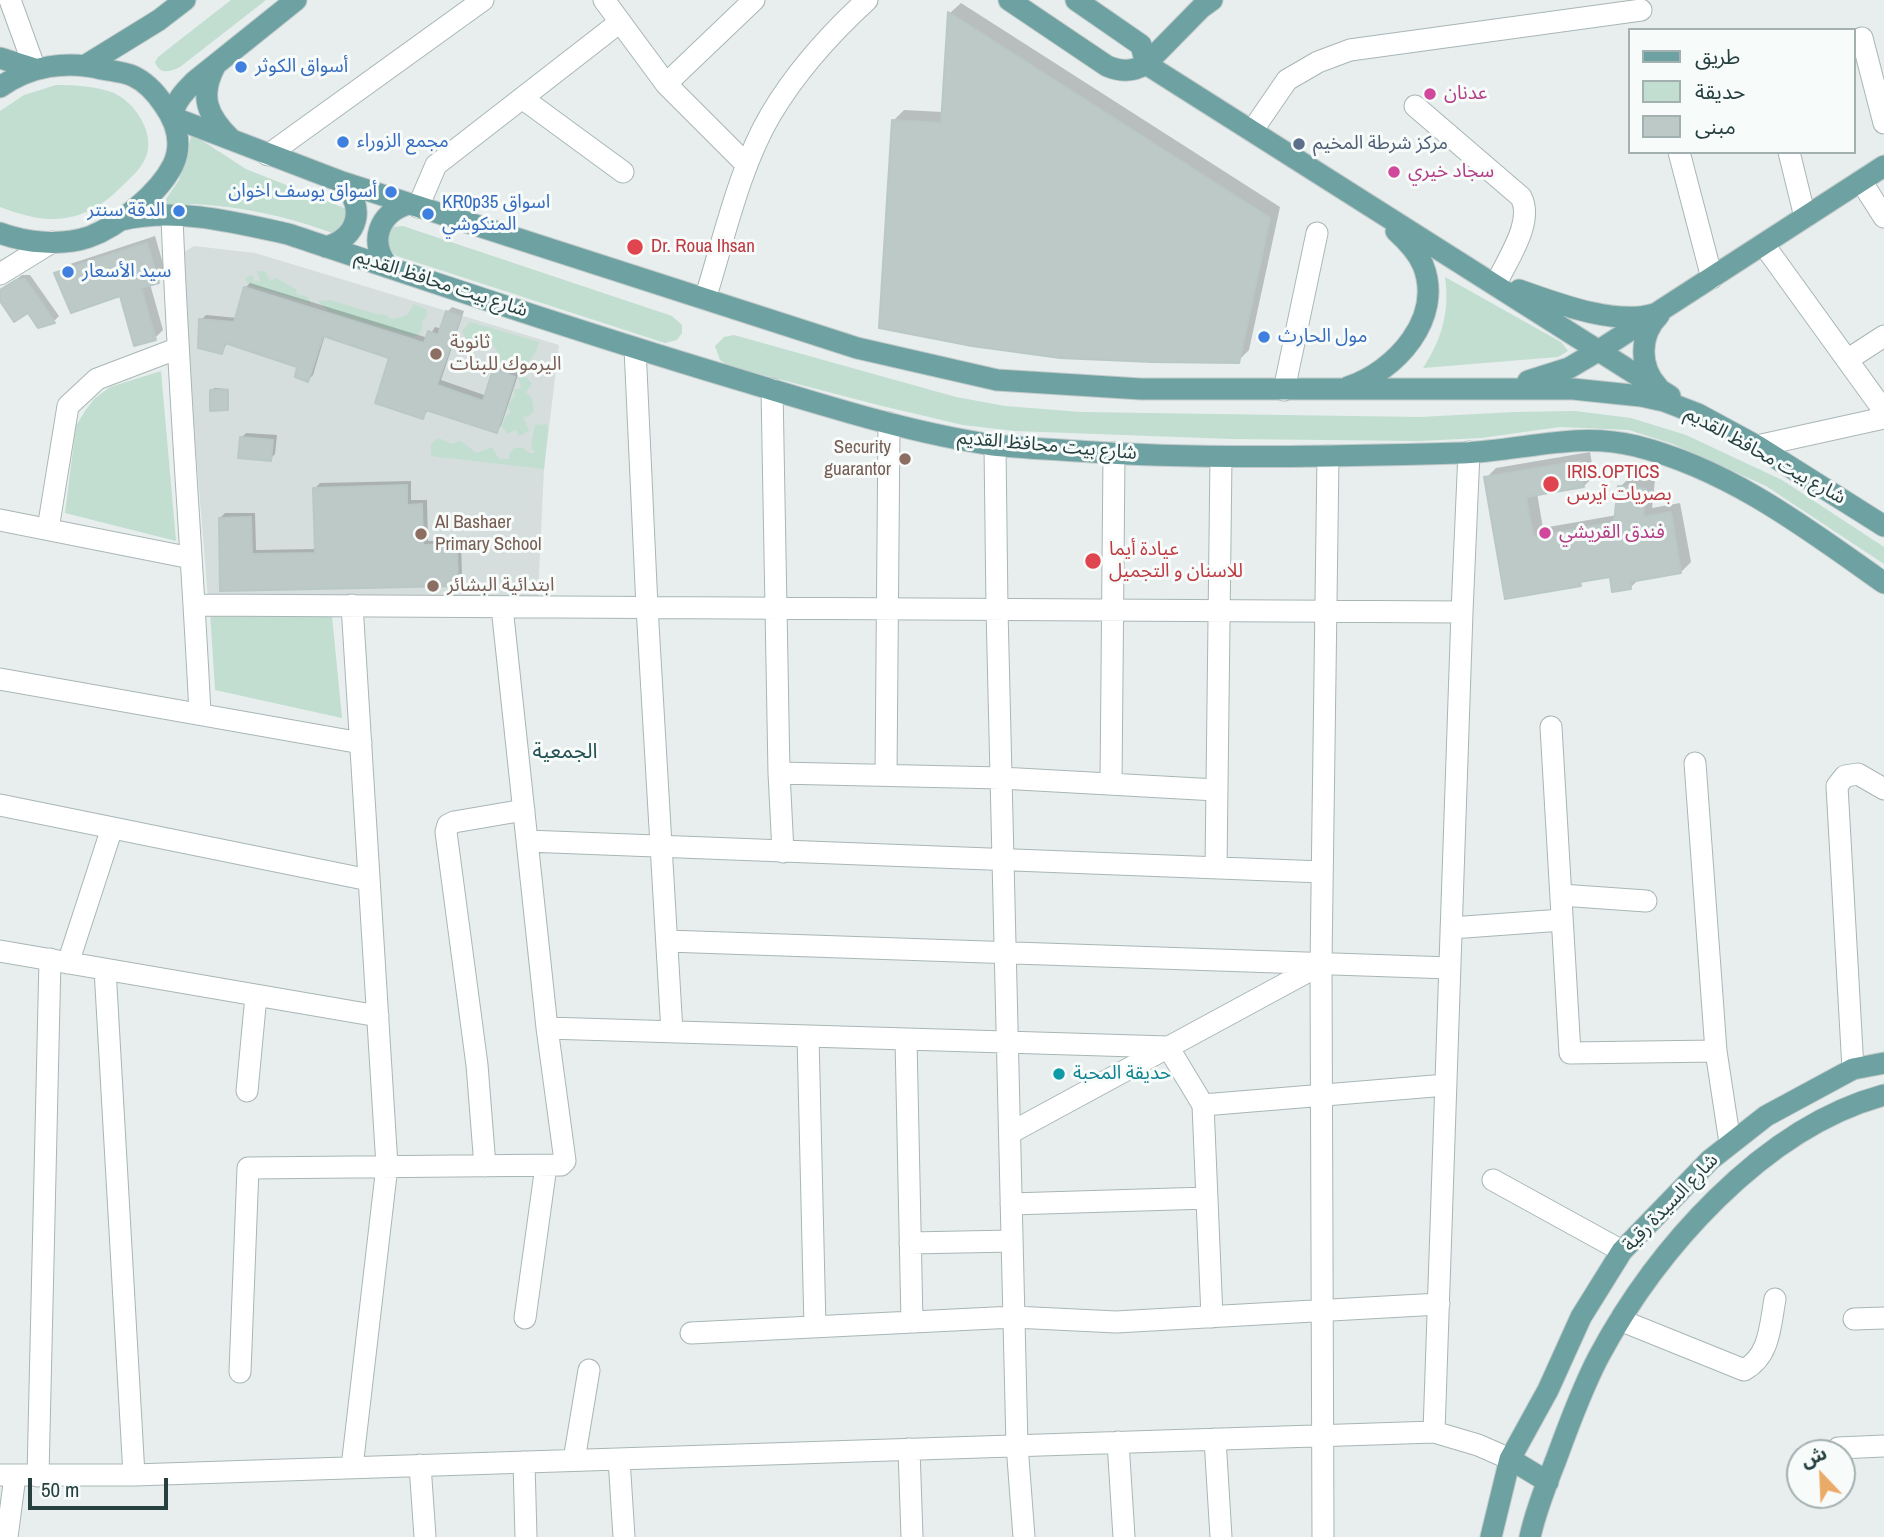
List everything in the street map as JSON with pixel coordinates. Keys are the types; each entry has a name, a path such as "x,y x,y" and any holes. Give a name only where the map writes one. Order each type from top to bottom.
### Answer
{"main road":[{"path":"86,65 159,20 185,0"},
{"path":"172,117 174,106 181,95 218,61 296,0"},
{"path":"1009,0 1107,66 1129,71 1146,64 1203,3"},
{"path":"1076,0 1141,45 1146,64 1698,414"},
{"path":"0,58 35,69"},
{"path":"218,61 210,76 205,97 213,118 235,142"},
{"path":"0,86 35,69 55,65 86,65 134,76 155,92 172,117 177,130 177,149 173,165 151,195 121,220 88,237 52,242 15,238 0,233"},
{"name":"شارع بيت محافظ القديم","path":"172,117 268,155 413,206 857,348 997,380 1141,389 1489,388 1605,391 1664,401 1698,414 1757,446 1884,526"},
{"path":"1489,388 1518,384 1550,375 1598,351 1884,166"},
{"path":"326,247 345,238 356,220 355,199 342,182"},
{"path":"1334,390 1363,381 1401,353 1413,340 1425,311 1427,280 1422,264 1414,249 1369,205"},
{"path":"388,266 378,249 379,229 390,212 413,206"},
{"name":"شارع بيت محافظ القديم","path":"121,220 145,214 172,216 237,223 288,234 772,390 889,423 995,445 1221,457 1469,452 1581,439 1614,442 1660,453 1728,480 1883,581"},
{"path":"1474,272 1547,300 1599,313 1636,317 1662,311"},
{"path":"1661,391 1648,373 1643,351 1649,329 1662,311"},
{"name":"شارع السيدة رقية","path":"1491,1537 1510,1459 1548,1390 1581,1317 1622,1251 1691,1178 1730,1143 1796,1098 1853,1069 1884,1063"},
{"name":"شارع السيدة رقية","path":"1530,1537 1534,1519 1596,1362 1619,1320 1676,1241 1747,1171 1780,1146 1844,1110 1884,1095"},
{"path":"1510,1459 1548,1482"}],"street":[{"path":"10,0 35,69"},
{"path":"268,155 483,0"},
{"path":"604,0 666,84 747,165"},
{"path":"666,84 754,0"},
{"path":"705,299 747,165 771,114 809,61 867,0"},
{"path":"1252,131 1287,80 1318,62 1350,50 1642,13"},
{"path":"413,206 436,165 620,22"},
{"path":"1862,38 1884,123"},
{"path":"523,98 623,172"},
{"path":"1415,106 1521,197 1524,203 1525,222 1497,282"},
{"path":"1680,154 1712,278"},
{"path":"1789,154 1805,218"},
{"path":"1861,181 1884,217"},
{"path":"172,216 176,349 195,605 200,714"},
{"path":"1284,390 1317,233"},
{"path":"0,274 52,242"},
{"path":"1764,245 1884,411"},
{"path":"1847,360 1884,336"},
{"path":"635,348 673,1032"},
{"path":"48,529 68,406 97,379 176,349"},
{"path":"772,390 774,608 783,852"},
{"path":"1757,446 1884,418"},
{"path":"886,775 889,423"},
{"path":"995,445 1017,1446 1024,1537"},
{"path":"1434,1432 1469,452"},
{"path":"1111,784 1114,453"},
{"path":"1322,1537 1321,964 1328,456"},
{"path":"1216,868 1217,611 1221,457"},
{"path":"0,520 191,558"},
{"path":"195,605 1462,612"},
{"path":"352,605 387,1166 352,1467"},
{"path":"240,1372 248,1168 546,1166 561,1165 565,1161 547,1028 502,607"},
{"path":"0,679 361,743"},
{"path":"1551,727 1570,1053 1716,1051"},
{"path":"1695,763 1716,1051 1730,1143"},
{"path":"779,773 1001,778 1216,790"},
{"path":"1853,1069 1837,786 1845,776 1858,774 1884,789"},
{"path":"0,805 369,880"},
{"path":"485,1166 477,1065 446,832 448,825 454,822 524,810"},
{"path":"38,1476 59,961 112,828"},
{"path":"527,841 1322,872"},
{"path":"1561,895 1646,901"},
{"path":"1451,928 1562,920"},
{"path":"667,941 1450,968"},
{"path":"0,951 378,1016"},
{"path":"1010,1133 1321,964"},
{"path":"104,969 134,1475"},
{"path":"247,1091 256,996"},
{"path":"547,1028 1168,1047"},
{"path":"808,1036 815,1327"},
{"path":"905,1039 912,1322"},
{"path":"1168,1047 1203,1105 1212,1317"},
{"path":"1203,1105 1446,1085"},
{"path":"525,1318 546,1166"},
{"path":"1493,1180 1622,1251"},
{"path":"1011,1204 1207,1198"},
{"path":"910,1243 1012,1241"},
{"path":"1619,1320 1744,1370 1757,1363 1767,1342 1775,1299"},
{"path":"691,1333 1014,1317 1116,1322 1439,1304"},
{"path":"1854,1320 1884,1318"},
{"path":"573,1460 589,1370"},
{"path":"6,1537 8,1475 134,1475 1434,1432 1478,1445 1510,1459"},
{"path":"1215,1439 1221,1537"},
{"path":"1118,1442 1124,1537"},
{"path":"1856,1447 1884,1446"},
{"path":"909,1449 912,1537"},
{"path":"619,1459 624,1537"},
{"path":"524,1462 526,1537"},
{"path":"420,1465 425,1537"}],"shaded area":[{"path":"194,246 255,253 559,345 544,469 538,596 208,598 181,268 184,252"}],"green space":[{"path":"231,0 266,0 180,67 169,71 159,69 155,62 158,57"},
{"path":"56,85 85,86 114,93 122,98 130,104 142,122 148,152 136,172 97,206 71,217 45,219 0,207 0,111 24,95"},
{"path":"192,134 246,169 344,208 350,219 335,234 249,210 213,205 162,205 179,180"},
{"path":"403,226 672,316 682,325 682,333 677,340 665,343 397,256 388,250 386,232 393,227"},
{"path":"257,271 265,271 270,281 276,278 296,289 297,294 308,297 311,304 249,285 245,278 253,275 254,281 260,281"},
{"path":"1445,277 1561,342 1568,351 1558,357 1423,368 1443,324"},
{"path":"330,300 386,315 390,319 405,316 413,304 426,309 427,315 422,322 421,331 414,337 328,311 318,301"},
{"path":"470,322 539,342 520,374 493,365 499,354 484,338 478,341 467,340 462,331"},
{"path":"734,335 956,397 1005,406 1081,412 1420,417 1575,411 1631,418 1686,435 1782,480 1884,547 1884,564 1766,486 1673,444 1629,430 1560,427 1481,438 1420,441 1232,439 1015,431 963,425 729,366 720,360 715,346 724,337"},
{"path":"161,371 176,541 65,513 76,426 85,411 94,399 110,387"},
{"path":"518,377 526,377 532,384 526,392 532,399 534,411 523,417 529,431 519,436 516,430 507,434 502,426 506,416 511,413 508,406 515,395 513,390 521,388"},
{"path":"546,424 548,429 544,469 431,456 431,444 438,438 452,444 460,441 477,453 492,447 499,459 509,459 514,448 535,453 531,446 535,425"},
{"path":"210,612 332,616 342,718 215,690"}],"building":[{"name":"مول الحارث","path":"948,12 1270,218 1239,363 1060,358 972,346 879,328 892,120 941,123"},
{"path":"147,243 159,283 141,288 156,340 134,346 120,296 71,313 54,273"},
{"path":"25,279 55,323 38,328 28,313 14,322 0,301 0,290 16,280"},
{"path":"244,287 424,343 428,331 438,335 446,311 461,316 437,385 483,401 493,369 515,377 497,433 426,410 423,419 375,403 389,358 323,336 308,382 295,377 297,367 225,343 222,354 198,348 199,319 234,322"},
{"path":"210,390 228,390 228,410 210,411"},
{"path":"240,437 273,440 271,461 238,458"},
{"path":"1580,461 1584,487 1526,497 1533,537 1614,522 1618,486 1646,489 1643,517 1671,512 1681,573 1630,582 1631,589 1612,592 1610,577 1580,582 1581,586 1505,599 1484,477"},
{"path":"407,485 407,505 422,504 423,545 457,544 458,586 220,591 219,518 251,517 252,554 315,553 313,488"}],"place":[{"name":"أسواق الكوثر","path":"241,67"},
{"name":"عدنان","path":"1430,94"},
{"name":"مجمع الزوراء","path":"343,142"},
{"name":"مركز شرطة المخيم","path":"1299,144"},
{"name":"سجاد خيري","path":"1394,172"},
{"name":"أسواق يوسف اخوان","path":"391,192"},
{"name":"الدقة سنتر","path":"179,211"},
{"name":"KR0p35 اسواق المنكوشي","path":"428,214"},
{"name":"Dr. Roua Ihsan","path":"635,247"},
{"name":"سيد الأسعار","path":"68,272"},
{"name":"مول الحارث","path":"1264,337"},
{"name":"ثانوية اليرموك للبنات","path":"436,354"},
{"name":"Security guarantor","path":"905,459"},
{"name":"IRIS.OPTICS بصريات آيرس","path":"1551,484"},
{"name":"فندق القريشي","path":"1545,533"},
{"name":"Al Bashaer Primary School","path":"421,534"},
{"name":"عيادة أيما للاسنان و التجميل","path":"1093,561"},
{"name":"ابتدائية البشائر","path":"433,586"},
{"name":"حديقة المحبة","path":"1059,1074"}],"district":[{"name":"الجمعية","path":"565,752"}]}
